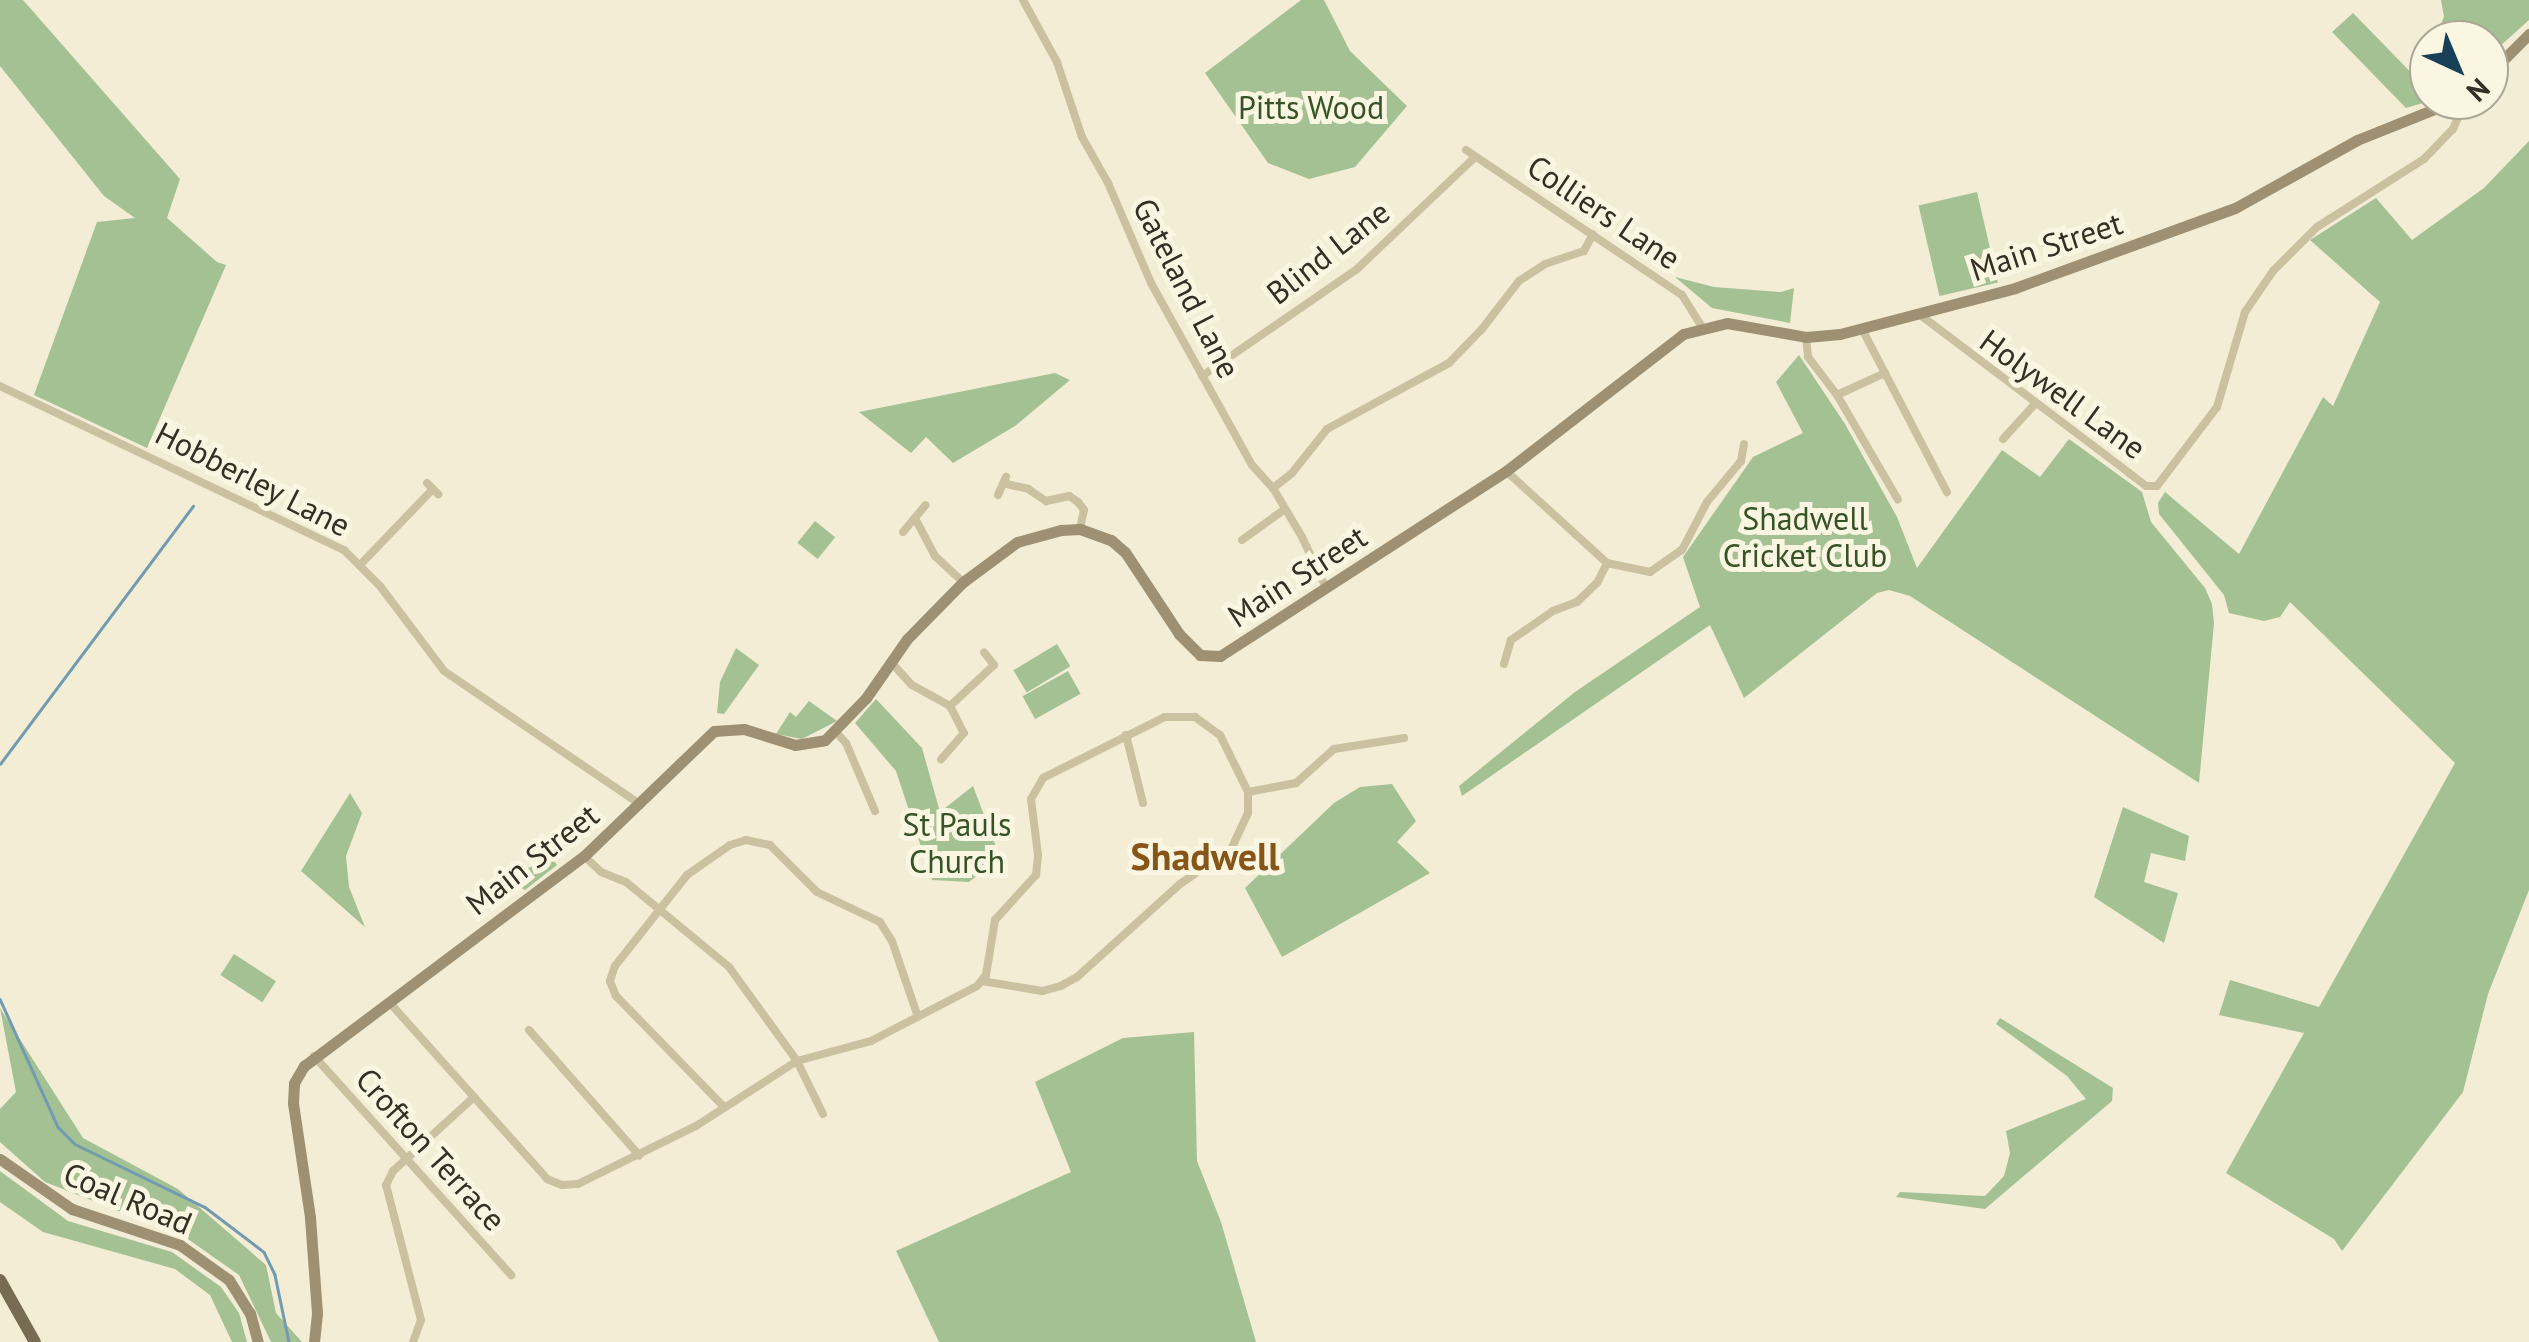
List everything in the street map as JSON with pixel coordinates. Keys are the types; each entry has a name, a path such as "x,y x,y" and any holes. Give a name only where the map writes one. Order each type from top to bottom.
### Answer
{"main road":[{"path":"0,1280 36,1342"}],"street":[{"name":"Gateland Lane","path":"1024,0 1057,62 1082,138 1108,183 1136,253 1252,464 1286,510 1326,588"},
{"path":"2509,54 2529,34"},
{"name":"Main Street","path":"1080,530 1119,544 1164,617 1194,650 1208,657 1232,651 1506,471 1663,347 1702,327 1749,324 1806,337 1862,329 2015,288 2235,208 2357,140 2409,119"},
{"name":"Holywell Lane","path":"1919,314 2034,405 2146,486 2157,486 2217,406 2246,312 2273,271 2320,224 2424,159 2457,120"},
{"name":"Colliers Lane","path":"1466,150 1682,294 1702,327"},
{"name":"Blind Lane","path":"1202,376 1357,270 1475,157"},
{"path":"1273,488 1292,473 1327,429 1449,363 1482,330 1519,281 1545,264 1584,251 1593,234"},
{"path":"1862,329 1947,492"},
{"path":"1806,337 1808,357 1837,395 1898,500"},
{"path":"1837,395 1886,373"},
{"name":"Hobberley Lane","path":"0,386 312,532 360,565 444,671 640,805"},
{"path":"2002,439 2034,405"},
{"path":"1506,471 1607,564 1650,572 1682,550 1707,502 1740,461 1744,444"},
{"path":"875,812 846,742 836,732 890,662 963,582 1017,542 1036,533 1080,530 1084,510 1069,496 1046,501 1006,480 998,495"},
{"path":"360,565 433,489"},
{"path":"903,532 926,505"},
{"path":"1242,540 1286,510"},
{"path":"915,518 935,556 963,582"},
{"path":"1504,664 1511,640 1553,611 1577,602 1598,583 1607,564"},
{"path":"950,706 994,665 984,652"},
{"path":"890,662 912,686 950,706 964,733 941,759"},
{"path":"389,1002 554,1183 578,1184 639,1155 797,1061 860,1045 982,981 1042,991 1078,977 1170,892 1231,849 1248,812 1248,792 1220,735 1195,718 1165,716 1053,772 1035,788 1030,812 1038,866 1030,884 992,927 982,981"},
{"name":"Main Street","path":"314,1342 317,1313 310,1217 293,1102 298,1074 314,1056 584,856 696,746 722,728 744,729 807,746 836,732"},
{"path":"1126,735 1143,803"},
{"path":"1248,792 1296,783 1334,748 1404,738"},
{"path":"724,1107 612,990 615,966 687,876 714,853 746,840 770,845 817,892 869,915 887,930 918,1016"},
{"path":"584,856 660,909 729,967 797,1061 824,1114"},
{"path":"529,1030 639,1155"},
{"name":"Crofton Terrace","path":"314,1056 511,1275"},
{"path":"414,1342 421,1320 385,1192 393,1171 474,1097"},
{"name":"Coal Road","path":"0,1159 72,1209 180,1245 229,1280 250,1313 258,1342"}],"green space":[{"path":"0,0 23,0 180,179 167,218 217,262 226,265 147,448 34,395 97,222 135,218 104,196 0,66"},
{"name":"Pitts Wood","path":"1301,0 1324,0 1350,51 1407,106 1355,167 1309,179 1268,163 1205,73"},
{"path":"2441,0 2529,0 2529,20 2509,38 2509,20 2443,20"},
{"path":"2353,13 2409,70 2409,107 2406,108 2332,32"},
{"path":"2529,141 2529,890 2488,994 2463,1092 2342,1251 2334,1239 2226,1173 2304,1033 2219,1015 2230,980 2319,1007 2455,763 2290,602 2280,617 2264,621 2229,613 2224,595 2159,514 2158,503 2165,492 2239,554 2323,397 2333,406 2380,302 2310,240 2376,198 2412,240 2484,188"},
{"path":"1977,192 1998,283 1939,296 1919,205"},
{"path":"1675,277 1714,287 1781,292 1794,288 1790,323 1712,308"},
{"name":"Shadwell Cricket Club","path":"1799,355 1845,424 1897,517 1917,568 2002,450 2040,477 2069,439 2142,492 2151,522 2205,588 2212,604 2214,623 2199,783 1910,596 1889,590 1877,593 1744,698 1710,625 1462,796 1459,786 1575,692 1700,607 1683,557 1753,457 1803,433 1776,382"},
{"path":"1055,373 1070,380 1015,426 953,463 926,437 911,453 859,412"},
{"path":"815,521 835,537 818,559 797,543"},
{"path":"1057,644 1070,666 1027,693 1013,670"},
{"path":"736,648 759,665 724,714 717,713 720,682"},
{"path":"1068,671 1081,694 1035,719 1023,696"},
{"name":"St Pauls Church","path":"876,699 922,748 940,812 973,786 1000,857 969,882 932,880 896,771 855,723"},
{"path":"809,701 837,721 802,739 776,734 790,712 796,717"},
{"path":"1392,784 1416,821 1397,842 1430,873 1282,957 1245,888 1334,803 1360,787"},
{"path":"350,793 362,813 346,856 349,887 365,927 301,871"},
{"path":"2123,807 2189,836 2185,861 2151,853 2144,882 2178,893 2164,943 2094,897"},
{"path":"551,856 557,865 525,890 520,887 521,872"},
{"path":"234,954 276,981 262,1002 220,975"},
{"path":"0,1008 83,1138 178,1189 266,1265 276,1313 302,1342 271,1342 239,1275 185,1237 45,1182 0,1142 0,1109 16,1092"},
{"path":"2000,1018 2113,1088 2112,1101 1985,1209 1896,1197 1900,1192 1985,1196 2004,1176 2010,1153 2006,1131 2086,1099 2067,1076 1996,1024"},
{"path":"1194,1032 1197,1161 1221,1222 1256,1342 939,1342 896,1251 1071,1172 1035,1082 1123,1038"},
{"path":"0,1171 68,1221 172,1252 221,1287 239,1313 247,1342 232,1342 210,1295 175,1269 43,1232 0,1202"}],"waterway":[{"path":"0,764 193,506"},
{"path":"0,999 58,1127 75,1144 205,1207 264,1252 275,1275 289,1342"}],"district":[{"name":"Shadwell","path":"1205,856"}]}
